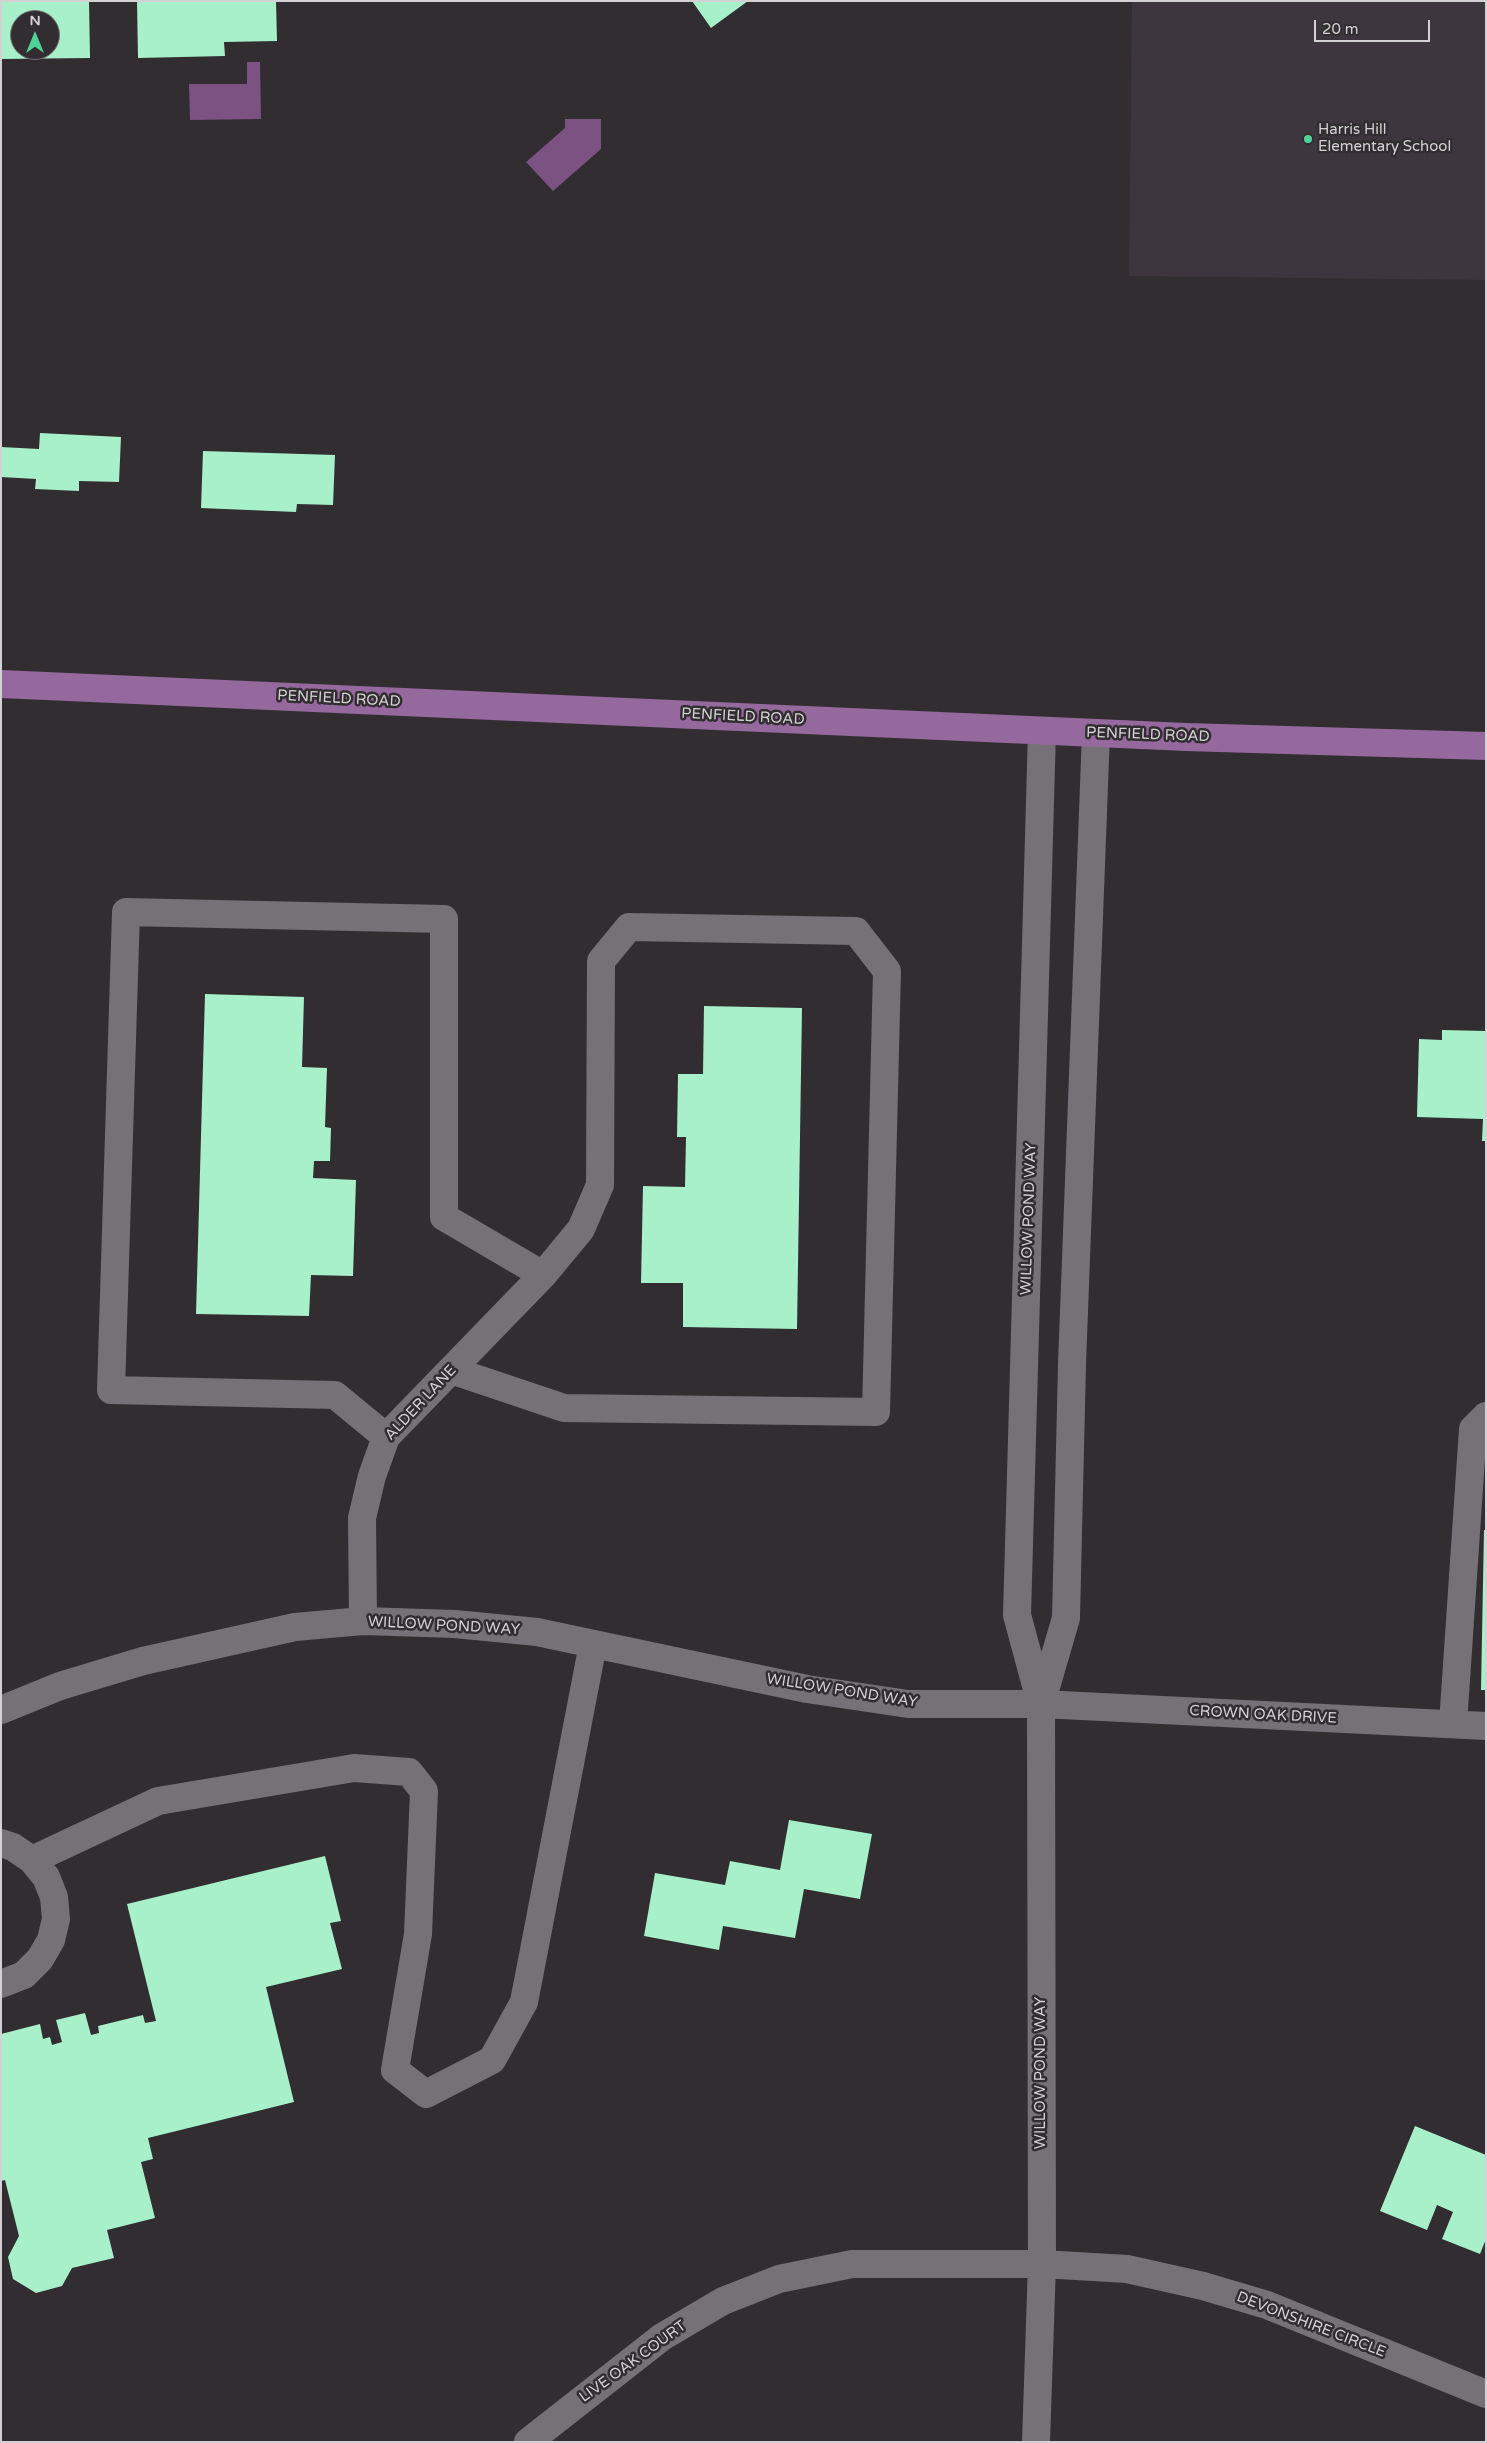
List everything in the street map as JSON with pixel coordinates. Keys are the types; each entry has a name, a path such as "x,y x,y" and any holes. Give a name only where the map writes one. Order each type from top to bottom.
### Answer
{"main road":[{"name":"PENFIELD ROAD","path":"1,684 1042,731 1486,746"}],"street":[{"name":"WILLOW POND WAY","path":"1036,2442 1042,2264 1041,1704 1018,1615 1042,731"},
{"name":"WILLOW POND WAY","path":"1041,1704 1066,1618 1072,1364 1096,733"},
{"path":"386,1437 336,1396 111,1390 126,912 444,919 444,1216 543,1275"},
{"name":"ALDER LANE","path":"363,1621 362,1518 372,1476 386,1437 543,1275 581,1229 600,1185 601,961 629,927 856,931 887,971 876,1412 564,1408 451,1370"},
{"path":"1453,1724 1473,1429 1486,1416"},
{"name":"WILLOW POND WAY","path":"1,1710 60,1686 143,1661 295,1627 363,1621 464,1625 537,1632 807,1688 908,1704 1041,1704"},
{"path":"32,1860 158,1801 354,1768 409,1772 424,1791 418,1934 395,2070 426,2094 492,2060 524,2002 593,1644"},
{"name":"CROWN OAK DRIVE","path":"1041,1704 1486,1726"},
{"path":"1,1843 13,1847 32,1860 46,1877 54,1897 56,1919 51,1940 40,1959 24,1974 1,1984"},
{"name":"LIVE OAK COURT","path":"528,2442 662,2337 724,2301 779,2279 852,2264 1042,2264"},
{"name":"DEVONSHIRE CIRCLE","path":"1042,2264 1127,2269 1203,2286 1267,2305 1486,2394"}],"shaded area":[{"name":"Harris Hill Elementary School","path":"1132,1 1486,1 1486,280 1129,276"},
{"path":"247,62 260,62 261,119 190,120 189,84 247,84"},
{"path":"565,119 601,119 601,149 553,191 526,162 565,128"}],"building":[{"path":"1,1 89,1 90,58 60,58 60,10 10,10 10,59 1,59"},
{"path":"137,1 276,1 277,41 224,42 225,56 138,58"},
{"path":"692,1 748,1 711,28"},
{"path":"40,433 121,437 119,482 79,481 79,491 35,489 36,479 1,477 1,447 39,449"},
{"path":"203,451 335,455 333,505 297,504 296,512 201,508"},
{"path":"205,994 304,997 302,1067 327,1068 325,1127 331,1128 330,1161 314,1161 313,1178 356,1180 353,1276 311,1275 309,1316 196,1314"},
{"path":"704,1006 802,1008 797,1329 683,1327 683,1283 641,1283 643,1186 685,1187 686,1137 677,1137 678,1074 703,1074"},
{"path":"1442,1030 1486,1031 1486,1141 1482,1141 1483,1119 1417,1117 1419,1039 1442,1040"},
{"path":"1484,1530 1486,1530 1486,1690 1481,1690"},
{"path":"789,1820 872,1834 860,1899 804,1889 795,1938 723,1926 719,1950 644,1936 655,1873 725,1885 730,1861 780,1870"},
{"path":"325,1856 341,1921 330,1923 342,1969 266,1987 294,2102 148,2138 153,2159 141,2162 155,2218 107,2230 114,2258 72,2268 62,2286 36,2293 13,2279 8,2257 19,2236 5,2180 1,2181 1,2034 40,2024 43,2039 50,2037 52,2045 62,2042 56,2020 85,2013 91,2035 99,2033 98,2026 143,2015 145,2023 156,2021 127,1904"},
{"path":"1415,2126 1486,2155 1486,2239 1480,2254 1442,2239 1453,2212 1437,2205 1427,2230 1380,2211"}],"place":[{"name":"Harris Hill Elementary School","path":"1308,139"}]}
